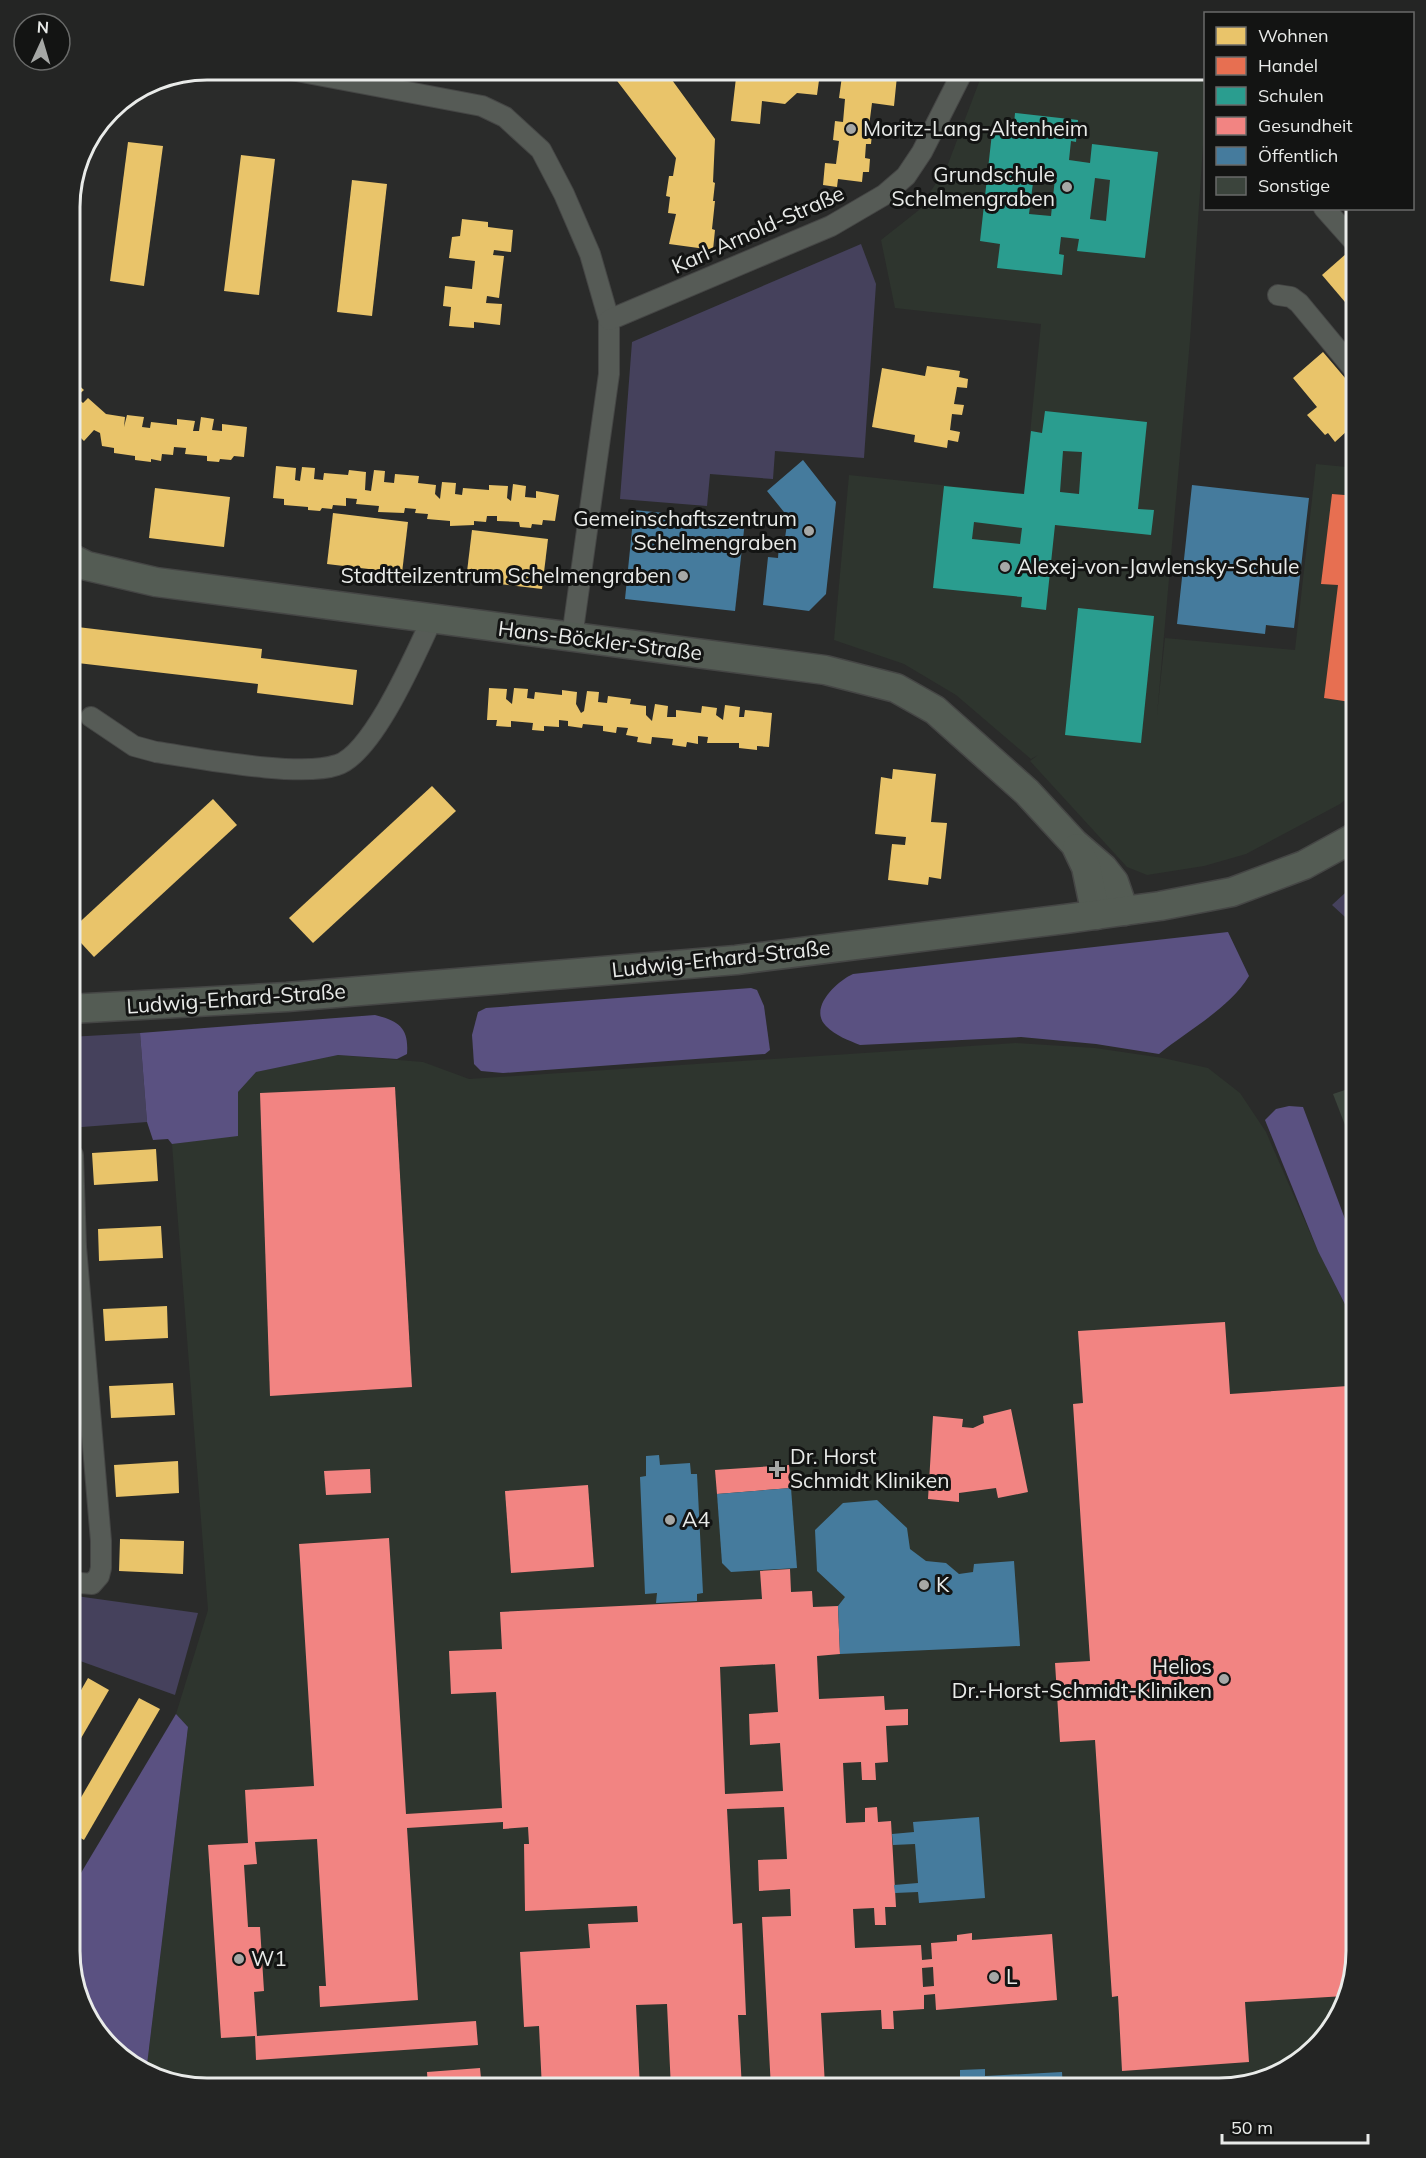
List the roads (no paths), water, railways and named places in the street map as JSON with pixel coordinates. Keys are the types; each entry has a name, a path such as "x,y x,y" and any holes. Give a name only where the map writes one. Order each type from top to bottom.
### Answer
{"main road":[{"name":"Hans-Böckler-Straße","path":"80,561 112,573 156,582 825,670 896,688 935,710 958,728 1027,792 1074,843 1109,876 1124,910"},
{"name":"Ludwig-Erhard-Straße","path":"80,1008 287,997 736,960 1096,915 1232,892 1304,865 1346,842"},
{"name":"Hans-Böckler-Straße","path":"1074,843 1086,867 1096,915"}],"street":[{"path":"344,80 482,106 505,117 541,150 564,194 590,254 609,320 609,374 572,637"},
{"name":"Karl-Arnold-Straße","path":"609,320 831,226 884,195 906,176 922,152 958,80"},
{"path":"1326,210 1346,233"},
{"path":"1278,295 1291,297 1299,303 1346,360"},
{"path":"91,717 134,746 156,752 308,770 339,765 356,751 386,715 432,619"},
{"path":"80,1320 101,1541 101,1568 92,1584 80,1583"}],"place":[{"name":"Moritz-Lang-Altenheim","path":"851,129"},
{"name":"Grundschule Schelmengraben","path":"1067,187"},
{"name":"Gemeinschaftszentrum Schelmengraben","path":"809,531"},
{"name":"Alexej-von-Jawlensky-Schule","path":"1005,567"},
{"name":"Stadtteilzentrum Schelmengraben","path":"683,576"},
{"name":"Dr. Horst Schmidt Kliniken","path":"777,1469"},
{"name":"A4","path":"670,1520"},
{"name":"K","path":"924,1585"},
{"name":"Helios Dr.-Horst-Schmidt-Kliniken","path":"1224,1679"},
{"name":"W1","path":"239,1959"},
{"name":"L","path":"994,1977"}]}
